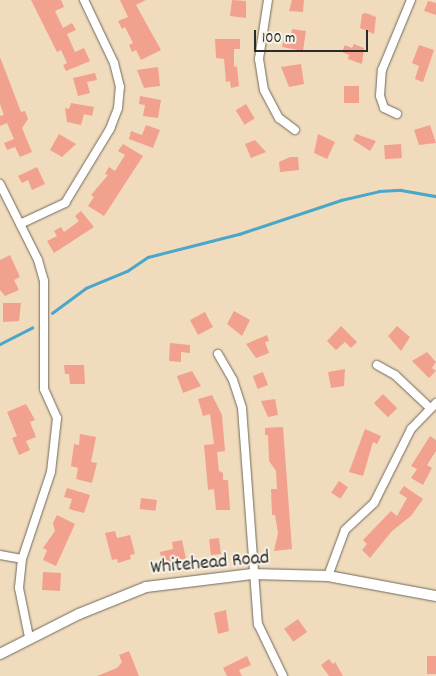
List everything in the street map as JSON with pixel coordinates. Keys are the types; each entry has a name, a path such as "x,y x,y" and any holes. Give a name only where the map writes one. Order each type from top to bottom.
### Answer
{"street":[{"path":"20,224 65,202 110,129 118,108 120,87 114,64 84,0"},
{"path":"268,0 259,59 264,90 279,118 295,130"},
{"path":"397,114 384,108 380,96 382,70 410,0"},
{"path":"0,184 20,224 44,281 44,389 57,418 51,472 22,559 19,588 29,637"},
{"path":"218,354 233,380 242,408 252,574 258,624 283,676"},
{"path":"328,576 345,530 374,503 411,429 433,405 395,375 377,365"},
{"path":"0,555 22,559"},
{"name":"Whitehead Road","path":"0,654 29,637 146,587 252,574 328,576 436,596"}],"building":[{"path":"31,0 61,0 64,7 55,11 63,28 72,23 76,30 67,34 75,52 84,48 90,61 66,71 63,65 67,63 61,50 57,52"},
{"path":"120,0 146,0 136,5 161,50 141,60 136,50 132,52 129,45 133,43 125,27 122,29 118,21 128,17"},
{"path":"232,0 246,1 246,18 230,16"},
{"path":"292,0 304,0 303,12 289,11"},
{"path":"428,1 436,3 436,15 424,11"},
{"path":"366,13 376,17 374,34 360,28 362,14"},
{"path":"292,29 306,31 303,51 282,47 284,39 290,40"},
{"path":"215,39 240,39 240,49 234,49 234,67 237,66 239,86 231,88 230,81 226,82 224,59 216,58"},
{"path":"354,44 364,48 362,64 348,59 349,55 342,52 345,45 352,48"},
{"path":"419,45 434,50 423,82 415,79 419,66 412,63"},
{"path":"0,57 21,112 25,111 28,119 22,128 32,152 20,157 15,147 7,150 4,143 14,139 7,123 0,126 0,116 4,115 0,104"},
{"path":"301,64 304,84 289,87 281,67"},
{"path":"158,67 160,86 144,88 137,70"},
{"path":"95,73 97,80 87,82 90,93 78,96 73,78"},
{"path":"344,86 359,86 359,103 344,103"},
{"path":"140,96 161,100 158,118 143,116 145,105 139,104"},
{"path":"71,103 94,107 92,116 84,114 81,125 67,122 65,108 69,109"},
{"path":"246,104 255,119 244,125 236,110"},
{"path":"146,125 160,130 153,148 129,139 131,131 142,135"},
{"path":"430,125 436,143 419,145 414,130"},
{"path":"59,134 76,144 62,157 50,150"},
{"path":"318,134 335,142 327,159 314,153"},
{"path":"356,134 376,141 370,151 353,140"},
{"path":"255,140 266,152 251,158 245,144"},
{"path":"123,144 143,156 104,216 88,206 94,197 91,195 108,175 105,174 109,167 115,171 125,155 118,151"},
{"path":"401,144 402,158 385,159 384,145"},
{"path":"290,157 298,157 299,170 280,172 279,162"},
{"path":"37,167 45,184 32,190 28,180 22,183 18,176"},
{"path":"81,211 94,227 54,253 47,241 57,236 54,231 61,227 64,232 79,221 75,216"},
{"path":"10,255 20,277 14,280 19,290 5,296 0,290 0,260"},
{"path":"3,303 21,303 19,321 3,322"},
{"path":"234,311 250,320 242,336 227,324"},
{"path":"205,312 213,327 198,335 190,320"},
{"path":"341,326 357,342 351,348 345,342 336,350 327,341"},
{"path":"397,326 410,337 401,351 388,336"},
{"path":"267,335 269,341 265,342 269,353 256,358 246,344"},
{"path":"170,343 190,345 190,353 181,352 181,362 169,361"},
{"path":"427,352 436,362 432,368 436,371 429,378 412,361"},
{"path":"64,365 84,365 85,384 70,384 69,374 65,374"},
{"path":"345,369 344,386 331,388 328,372"},
{"path":"192,371 201,386 183,393 177,376"},
{"path":"263,372 268,385 258,389 253,376"},
{"path":"383,394 397,408 388,417 374,403"},
{"path":"212,395 222,415 225,451 217,452 219,471 223,473 223,480 228,480 230,510 216,510 214,489 208,490 204,445 214,444 210,414 203,416 198,399"},
{"path":"275,399 278,415 268,417 261,401"},
{"path":"26,404 35,420 30,422 36,437 26,441 30,450 19,455 12,438 17,436 7,412"},
{"path":"283,427 292,549 274,551 278,533 275,515 272,515 271,489 277,489 276,471 269,461 268,435 265,435 265,428"},
{"path":"365,429 381,436 377,444 373,442 363,476 349,472"},
{"path":"80,434 96,437 91,462 97,463 92,483 76,479 78,468 71,466 74,444 79,445"},
{"path":"430,436 436,440 436,451 427,465 432,468 423,485 411,478 417,469 411,466"},
{"path":"339,481 348,487 340,499 331,493"},
{"path":"404,486 423,499 411,516 392,531 370,558 362,550 367,544 363,540 391,511 397,516 407,498 399,493"},
{"path":"67,488 90,495 84,513 69,509 72,499 64,497"},
{"path":"141,498 157,500 156,511 140,509"},
{"path":"57,515 75,524 56,566 43,560 47,550 43,548 55,531 53,523"},
{"path":"115,531 117,538 130,535 135,554 130,555 131,559 118,563 117,559 112,560 105,533"},
{"path":"219,538 221,554 211,555 209,539"},
{"path":"182,540 186,559 162,563 160,552 173,549 172,542"},
{"path":"43,572 61,573 60,591 42,590"},
{"path":"226,610 229,631 218,634 214,613"},
{"path":"298,619 307,632 293,642 284,629"},
{"path":"129,651 139,676 97,676 117,668 122,662 119,655"},
{"path":"247,656 251,665 239,670 242,676 227,676 223,668"},
{"path":"427,656 436,656 436,674 427,674"},
{"path":"329,659 333,664 335,662 343,676 329,676 321,665"}],"waterway":[{"path":"52,313 86,288 127,271 148,257 239,234 341,200 379,191 401,190 436,196"},
{"path":"0,344 32,328"}]}
